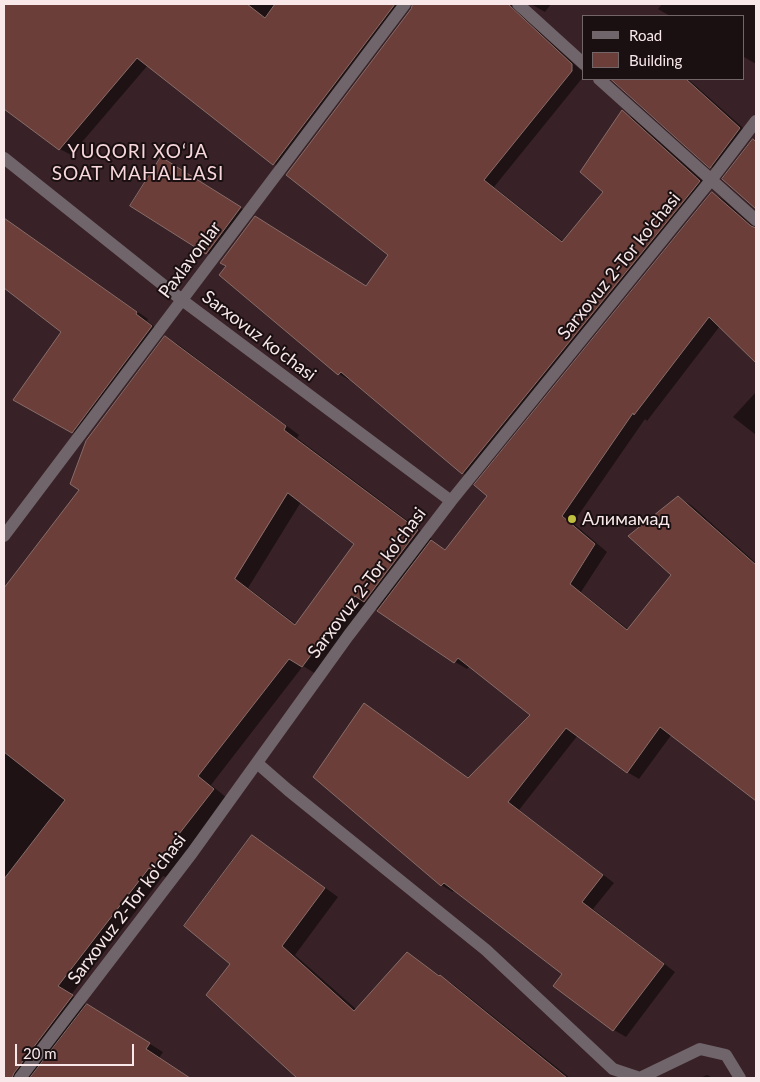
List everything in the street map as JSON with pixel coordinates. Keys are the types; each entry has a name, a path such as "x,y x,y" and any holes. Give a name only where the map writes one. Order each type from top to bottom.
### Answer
{"street":[{"name":"Paxlavonlar","path":"4,536 405,4"},
{"path":"518,4 582,62"},
{"path":"601,80 756,220"},
{"name":"Sarxovuz 2-Tor ko'chasi","path":"20,1078 192,853 353,628 451,501 756,121"},
{"name":"Sarxovuz ko'chasi","path":"4,158 182,300 451,501"},
{"path":"257,763 486,950 613,1069 640,1078 700,1049 726,1056 740,1078"}],"building":[{"path":"4,4 247,4 265,18 275,4 395,4 273,165 137,58 59,150 4,109"},
{"path":"413,4 508,4 572,64 572,71 484,180 562,242 603,192 580,172 622,110 700,181 462,474 341,372 338,375 219,275 226,266 220,263 255,216 366,286 388,255 286,175"},
{"path":"612,80 687,80 740,128 710,168"},
{"path":"753,139 756,142 756,209 722,179"},
{"path":"161,157 241,207 206,254 130,206"},
{"path":"712,192 751,226 756,228 756,363 709,317 634,415 633,413 562,516 595,544 570,584 627,630 671,575 628,536 678,496 756,565 756,801 660,727 627,773 566,728 508,802 603,875 582,902 664,964 613,1031 553,986 562,974 444,883 441,886 313,777 364,703 468,778 530,715 458,658 454,663 377,611 431,540 445,550 487,496 474,485"},
{"path":"4,218 137,312 136,314 152,326 72,433 13,400 61,332 4,288"},
{"path":"165,336 286,426 284,430 418,530 364,602 355,596 302,667 289,659 198,776 214,789 151,870 149,868 58,986 73,995 12,1078 4,1078 4,879 65,800 4,752 4,588 79,490 70,484 86,441","holes":["288,493 354,544 295,625 235,579"]},
{"path":"252,835 325,888 282,946 354,1011 407,952 440,975 567,1078 297,1078 206,995 230,964 184,926"},
{"path":"87,1004 150,1043 146,1049 190,1078 30,1078"}],"place":[{"name":"Алимамад","path":"572,519"}],"district":[{"name":"YUQORI XO‘JA SOAT MAHALLASI","path":"138,163"}]}
